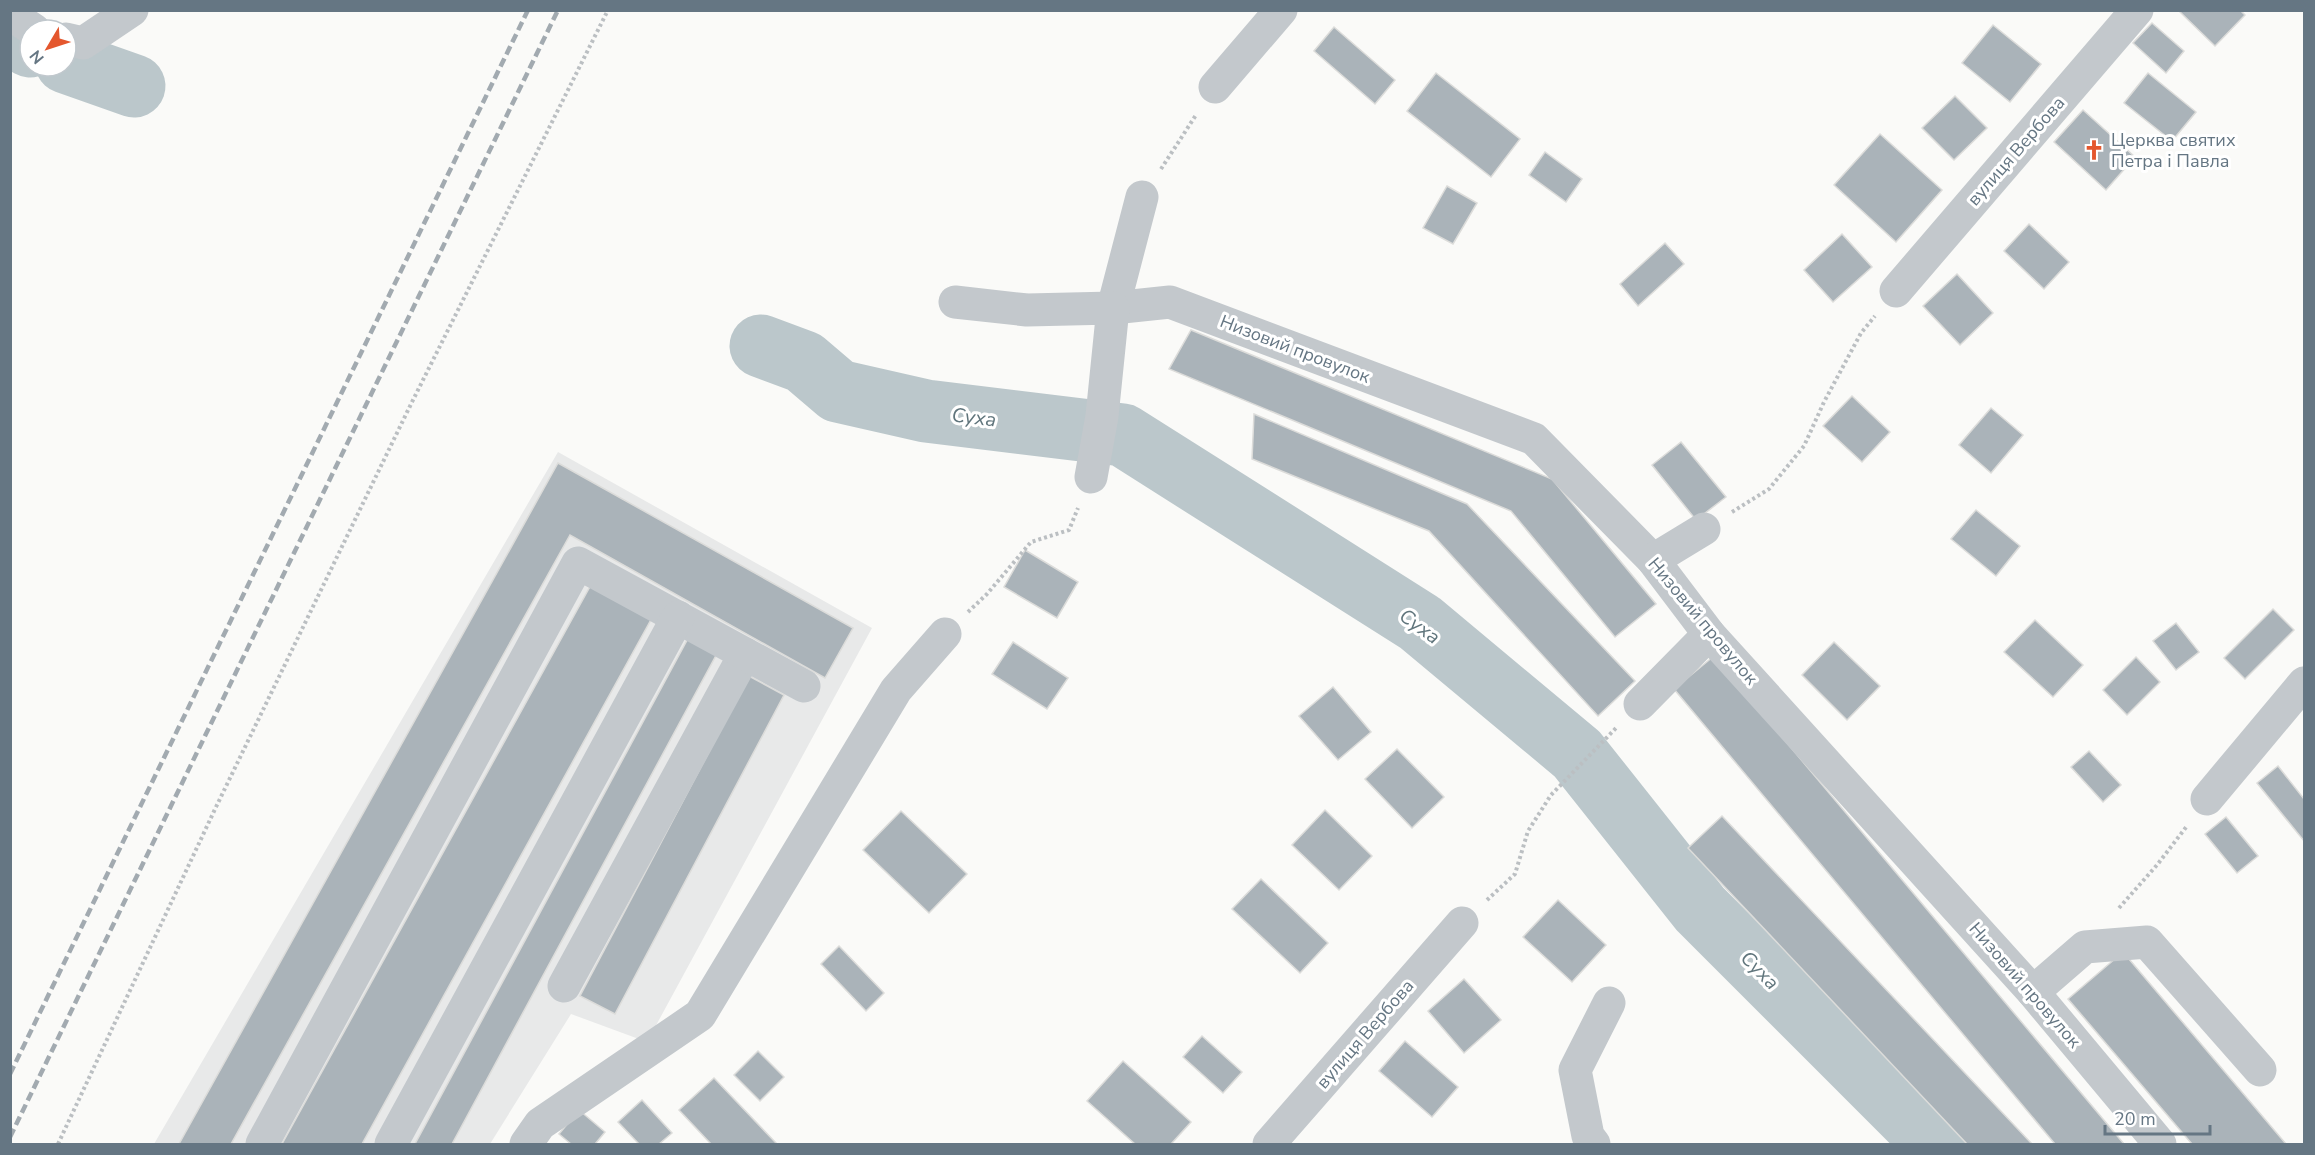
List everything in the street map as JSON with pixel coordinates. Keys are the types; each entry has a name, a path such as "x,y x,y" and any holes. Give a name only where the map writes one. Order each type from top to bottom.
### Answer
{"street":[{"path":"78,42 83,43 132,10"},
{"path":"1215,87 1281,10"},
{"name":"вулиця Вербова","path":"1896,291 2137,10"},
{"path":"1091,477 1101,426 1113,308 1142,197"},
{"name":"Низовий провулок","path":"955,302 1027,310 1113,308 1170,302 1534,439 1653,560 1709,634 2033,992 2160,1144"},
{"path":"1653,560 1704,529"},
{"path":"262,1144 578,563 804,686"},
{"path":"391,1144 678,617"},
{"path":"526,1144 540,1124 700,1015 896,690 945,634"},
{"path":"1640,704 1709,634"},
{"path":"564,986 745,654"},
{"path":"2207,799 2304,683"},
{"name":"вулиця Вербова","path":"1269,1144 1472,914"},
{"path":"2033,992 2085,947 2147,942 2260,1070"},
{"path":"1594,1144 1588,1136 1575,1070 1609,1002"}],"path":[{"path":"58,1144 216,807 385,457 608,10"},
{"path":"1142,197 1215,87"},
{"path":"1704,529 1769,489 1804,446 1824,402 1861,333 1896,291"},
{"path":"945,634 987,594 1031,542 1069,530 1091,477"},
{"path":"1472,914 1515,874 1528,831 1551,795 1640,704"},
{"path":"2085,947 2157,865 2207,799"}],"shaded area":[{"path":"558,452 872,628 647,1042 571,1014 490,1144 154,1144"}],"building":[{"path":"2178,10 2240,10 2245,15 2215,46"},
{"path":"2152,23 2184,51 2166,73 2133,43"},
{"path":"1993,25 2041,64 2010,102 1962,63"},
{"path":"1334,27 1395,80 1375,104 1314,51"},
{"path":"1436,73 1520,139 1491,177 1407,111"},
{"path":"2148,73 2196,112 2172,141 2124,103"},
{"path":"1955,96 1987,128 1954,160 1922,128"},
{"name":"Церква святих Петра і Павла","path":"2083,110 2135,157 2106,190 2054,142"},
{"path":"1880,134 1942,190 1896,242 1834,185"},
{"path":"1545,152 1582,179 1566,202 1529,175"},
{"path":"1447,186 1477,203 1453,244 1423,228"},
{"path":"2029,224 2069,262 2044,289 2004,251"},
{"path":"1842,234 1872,267 1833,302 1804,270"},
{"path":"1665,243 1684,264 1638,306 1620,284"},
{"path":"1957,274 1993,313 1960,345 1923,306"},
{"path":"1191,330 1552,479 1656,604 1615,637 1511,511 1169,369"},
{"path":"1852,396 1890,432 1862,462 1823,426"},
{"path":"1991,408 2023,435 1991,473 1959,445"},
{"path":"1254,414 1467,504 1635,681 1598,716 1429,531 1252,459"},
{"path":"1681,442 1726,497 1696,520 1652,465"},
{"path":"558,463 853,628 825,678 570,535 231,1144 179,1144"},
{"path":"1976,510 2020,546 1996,576 1951,539"},
{"path":"1025,550 1078,582 1057,618 1004,587"},
{"path":"592,583 653,616 362,1144 282,1144"},
{"path":"2273,609 2294,630 2245,679 2224,658"},
{"path":"2035,620 2083,665 2053,697 2004,652"},
{"path":"2176,623 2199,652 2176,670 2153,641"},
{"path":"691,633 720,648 452,1144 415,1144"},
{"path":"1013,642 1068,678 1047,709 992,674"},
{"path":"1834,642 1880,686 1847,720 1802,675"},
{"path":"1714,656 2124,1144 2055,1144 1674,689"},
{"path":"2136,657 2160,682 2127,715 2103,690"},
{"path":"749,676 784,695 615,1014 580,996"},
{"path":"1333,687 1371,732 1338,760 1299,716"},
{"path":"1397,749 1444,797 1412,828 1365,779"},
{"path":"2089,751 2121,785 2103,802 2071,767"},
{"path":"2278,766 2304,799 2304,841 2257,783"},
{"path":"1325,810 1372,856 1339,890 1292,845"},
{"path":"901,811 967,874 929,913 863,850"},
{"path":"1722,816 2032,1144 1967,1144 1688,848"},
{"path":"2226,817 2258,856 2237,873 2205,834"},
{"path":"1261,879 1328,943 1300,973 1232,909"},
{"path":"1558,900 1606,945 1572,982 1523,937"},
{"path":"839,946 884,993 866,1011 821,964"},
{"path":"2123,952 2286,1144 2192,1144 2068,999"},
{"path":"1464,979 1501,1020 1464,1053 1428,1011"},
{"path":"1202,1036 1242,1072 1223,1093 1183,1057"},
{"path":"1405,1041 1458,1087 1432,1117 1379,1071"},
{"path":"758,1051 784,1077 760,1101 734,1075"},
{"path":"1123,1061 1191,1122 1171,1144 1135,1144 1087,1101"},
{"path":"714,1078 775,1144 711,1144 679,1110"},
{"path":"642,1100 672,1133 659,1144 639,1144 618,1122"},
{"path":"579,1110 605,1132 595,1144 571,1144 559,1134"}],"waterway":[{"name":"Суха","path":"10,35 18,39"},
{"name":"Суха","path":"78,66 134,86"},
{"name":"Суха","path":"761,346 804,362 838,391 926,411 1123,435 1420,623 1577,754 1700,909 1935,1144"}],"railway":[{"path":"10,1074 528,10"},
{"path":"10,1137 558,10"}],"place":[{"name":"Церква святих Петра і Павла","path":"2094,150"}]}
